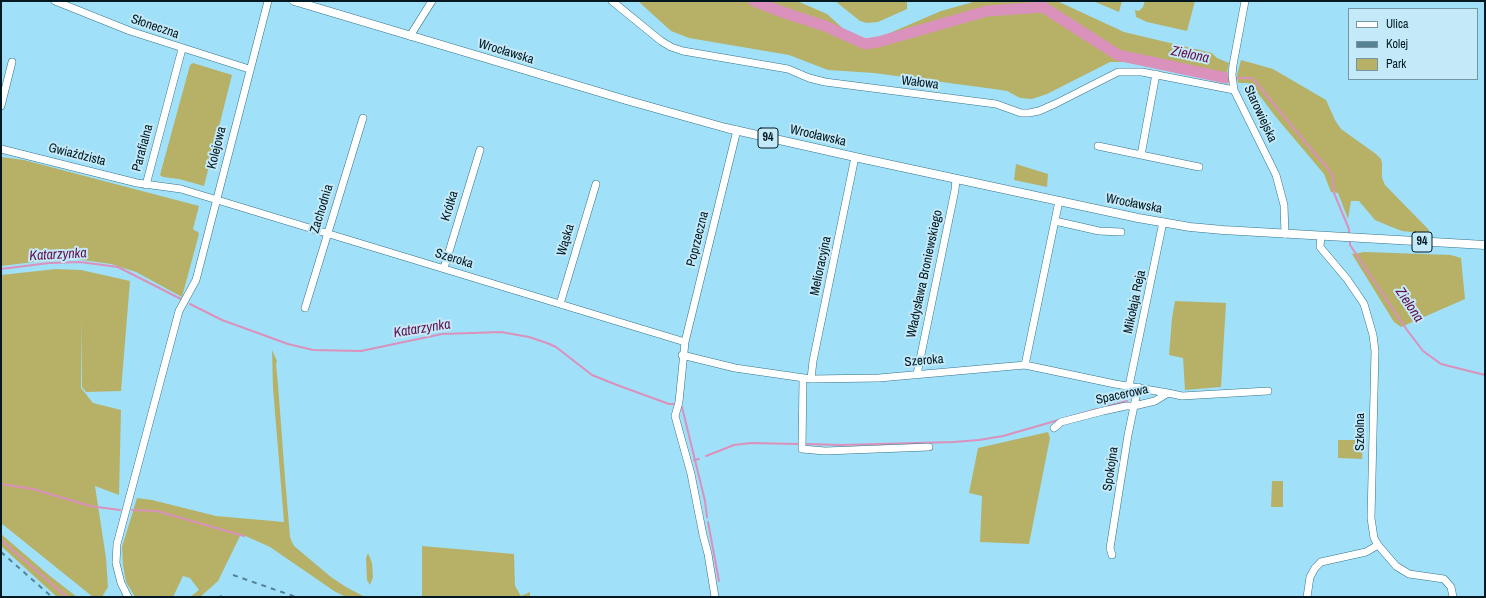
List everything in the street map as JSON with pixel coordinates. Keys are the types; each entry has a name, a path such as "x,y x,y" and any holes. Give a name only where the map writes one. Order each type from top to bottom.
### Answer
{"main road":[{"name":"Wrocławska","path":"294,1 626,100 737,130 956,179 1163,222 1190,227 1285,234"},
{"name":"94","path":"1285,234 1485,245"}],"street":[{"name":"Słoneczna","path":"55,1 130,31 182,49 249,69"},
{"name":"Kolejowa","path":"128,597 121,583 116,563 117,544 179,311 196,280 249,69 268,1"},
{"path":"410,36 432,1"},
{"name":"Wałowa","path":"612,1 661,41 671,47 683,51 788,69 809,78 825,82 996,104 1021,113 1039,111 1057,104 1118,72 1128,71 1154,73 1234,87"},
{"name":"Starowiejska","path":"1245,1 1232,75 1234,87 1276,175 1284,205 1285,234"},
{"name":"Parafialna","path":"182,49 146,185 181,189 216,199"},
{"path":"1,106 12,62"},
{"path":"1141,155 1154,73"},
{"name":"Zachodnia","path":"305,308 363,118"},
{"name":"Poprzeczna","path":"715,597 708,554 691,474 675,416 679,402 682,355 737,130"},
{"path":"1098,146 1199,167"},
{"name":"Gwiaździsta","path":"1,149 146,185"},
{"name":"Krótka","path":"444,268 480,150"},
{"name":"Melioracyjna","path":"811,379 813,361 855,157"},
{"name":"Władysława Broniewskiego","path":"917,374 956,179"},
{"name":"Wąska","path":"560,304 596,184"},
{"name":"Szeroka","path":"216,199 685,342"},
{"path":"1025,365 1060,201"},
{"path":"1056,221 1099,231 1121,232"},
{"name":"Mikołaja Reja","path":"1129,386 1163,222"},
{"name":"Szkolna","path":"1321,236 1320,247 1347,279 1362,300 1373,335 1375,351 1371,518 1374,538 1389,560 1405,572 1446,580 1451,587 1452,597"},
{"name":"Szeroka","path":"682,355 735,368 803,379 868,378 1025,365 1168,394"},
{"path":"803,379 802,449 825,451 929,447"},
{"name":"Spokojna","path":"1112,555 1110,548 1138,387"},
{"name":"Spacerowa","path":"1054,428 1061,422 1103,410 1134,406 1155,401 1168,394 1182,396 1268,391"},
{"path":"1307,597 1310,577 1315,568 1321,562 1366,552 1378,545"}],"green space":[{"path":"638,1 797,1 827,14 847,32 867,39 878,38 941,11 973,2 1057,1 1124,32 1212,53 1217,58 1229,63 1225,82 1124,62 1110,62 1047,94 1032,99 1020,98 1007,91 994,89 874,73 828,70 789,55 689,38 671,31"},
{"path":"835,1 907,1 907,9 878,22 867,23 860,21"},
{"path":"1093,1 1122,1 1119,12"},
{"path":"1145,1 1195,1 1187,31 1147,22 1136,17 1135,10 1139,11 1143,7"},
{"path":"1241,60 1273,69 1326,100 1341,129 1381,159 1382,178 1385,185 1429,230 1429,234 1402,231 1375,220 1359,201 1351,201 1348,219 1338,193 1331,192 1324,174 1275,116 1251,84 1238,83 1237,75"},
{"path":"193,63 232,75 204,186 179,179 163,177 160,175 190,65"},
{"path":"1,157 24,160 199,206 193,229 199,234 182,297 136,272 111,264 75,259 1,266"},
{"path":"1016,164 1048,174 1047,187 1014,180"},
{"path":"1365,252 1451,255 1461,258 1465,299 1401,327 1394,322 1352,254"},
{"path":"56,269 81,270 130,281 121,391 86,392 82,387 81,319 81,388 93,403 121,410 119,495 95,486 106,558 108,587 102,597 93,597 1,523 1,275"},
{"path":"1175,301 1226,303 1221,387 1185,390 1183,358 1169,355"},
{"path":"272,350 277,361 276,364 290,537 294,546 331,577 365,597 346,597 334,591 270,547 241,534 218,581 200,597 190,597 199,590 190,578 183,576 173,597 135,597 126,582 122,547 137,498 152,500 216,516 284,522 273,388"},
{"path":"1048,432 1050,438 1029,544 980,542 982,496 969,493 978,448"},
{"path":"1338,440 1363,440 1362,459 1338,458"},
{"path":"1272,481 1283,481 1283,507 1271,507"},
{"path":"1,534 77,597 57,597 1,546"},
{"path":"422,546 514,554 515,586 521,596 530,592 530,597 422,597"},
{"path":"368,553 372,563 373,577 370,585 367,580 366,558"}],"waterway":[{"name":"Zielona","path":"754,1 825,26 865,44 878,42 987,11 1043,7 1118,55 1226,78"},
{"name":"Zielona","path":"1235,78 1251,78 1255,81 1327,167 1333,176 1334,193 1349,229 1349,234"},
{"name":"Zielona","path":"1350,240 1350,245 1407,330 1423,351 1441,364 1485,375"},
{"name":"Katarzynka","path":"1,269 49,263 80,262 118,267 181,299"},
{"name":"Katarzynka","path":"190,304 222,320 288,344 313,350 361,351 442,334 501,332 529,337 556,347 592,375 669,404 674,404"},
{"path":"1105,407 1127,401"},
{"name":"Katarzynka","path":"682,407 705,501 707,517"},
{"path":"807,444 841,445 979,440 1003,436 1097,409"},
{"path":"706,456 734,445 751,443 798,444"},
{"name":"Katarzynka","path":"694,460 699,459"},
{"path":"1,484 33,489 90,506 120,510"},
{"path":"132,510 157,511 244,536"},
{"name":"Katarzynka","path":"708,522 719,581"},
{"path":"1,540 67,597"}],"railway":[{"path":"1,552 52,597"},
{"path":"233,575 296,597"}]}
